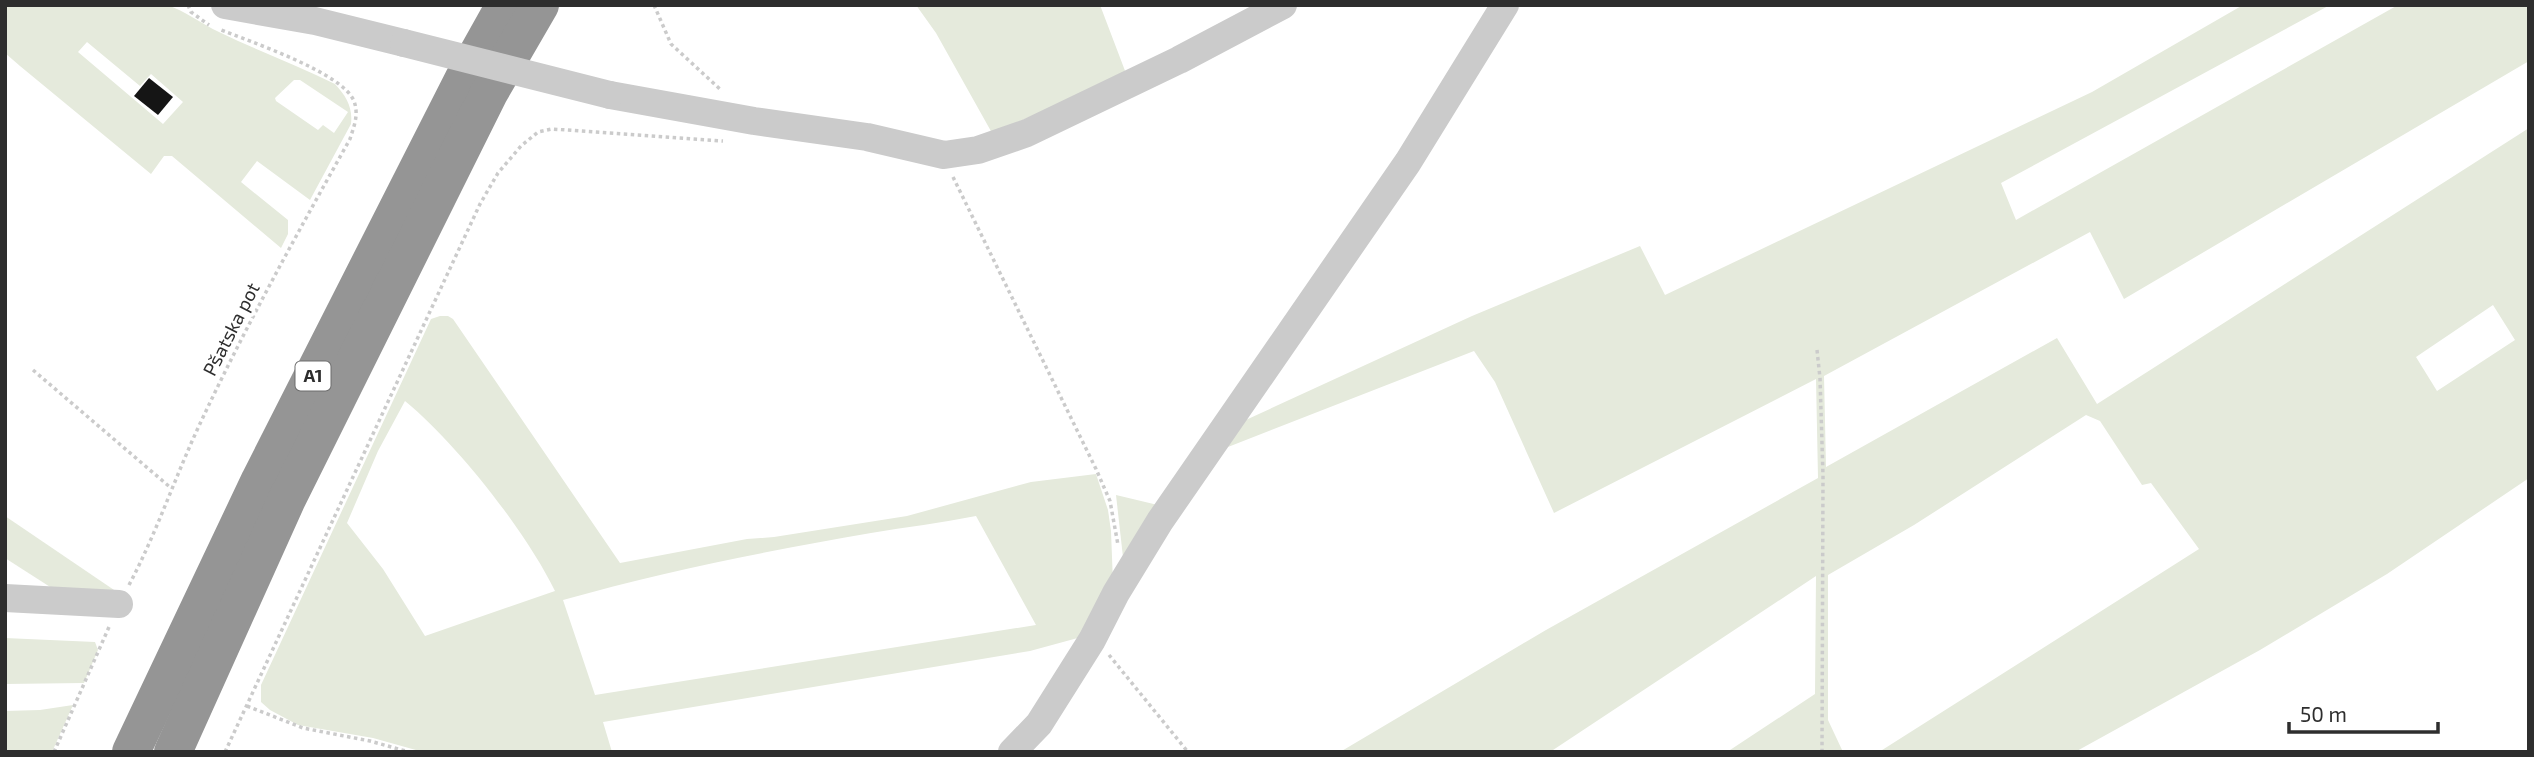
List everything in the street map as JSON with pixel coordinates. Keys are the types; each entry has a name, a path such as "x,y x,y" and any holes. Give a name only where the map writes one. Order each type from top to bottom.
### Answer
{"highway":[{"name":"A1","path":"131,752 260,480 463,80 505,5"},
{"name":"A1","path":"173,752 288,499 489,93 540,5"}],"street":[{"path":"225,5 315,22 610,95 754,121 867,137 944,155 978,150 1027,133 1179,60 1283,5"},
{"path":"1012,752 1039,724 1092,640 1116,593 1160,521 1408,162 1505,5"},
{"path":"5,598 119,604"}],"path":[{"name":"Pšatska pot","path":"54,752 119,604 146,553 171,488 259,303 350,138 357,118 354,101 344,87 326,75 210,25 191,12 188,5"},
{"path":"654,5 671,44 754,121"},
{"path":"225,752 480,204 499,173 521,146 538,132 552,129 723,141"},
{"path":"944,155 1110,501 1118,545 1116,593"},
{"path":"1817,350 1823,476 1822,752"},
{"path":"33,370 171,488"},
{"path":"1092,640 1126,674 1188,752"},
{"path":"247,706 303,728 370,741 409,752"}],"shaded area":[{"path":"5,5 166,5 212,29 335,84 348,102 351,124 310,200 257,161 241,182 288,220 288,234 281,248 172,156 164,156 151,174 5,53","holes":["87,42 140,86 151,74 183,102 163,124 78,52","294,80 300,80 348,112 334,133 323,125 318,130 276,101 275,98"]},
{"path":"916,5 1100,5 1127,76 992,133 936,33"},
{"path":"2243,5 2330,5 2001,183 2016,220 2398,5 2529,5 2529,61 2124,299 2090,232 1824,376 1826,467 2057,338 2097,404 2529,128 2529,478 2387,574 2260,650 2075,752 1879,752 2199,549 2151,483 2142,485 2100,421 2086,415 1914,525 1828,575 1828,720 1843,752 1727,752 1815,694 1816,576 1550,752 1340,752 1546,630 1818,478 1816,379 1554,513 1495,382 1474,351 1228,447 1237,424 1472,316 1640,246 1665,295 2092,92","holes":["2493,305 2515,340 2437,391 2416,357"]},
{"path":"448,316 453,319 620,563 747,539 907,516 1031,482 1096,474 1108,510 1113,583 1085,636 1030,651 603,722 612,752 423,752 373,738 298,725 261,702 261,685 431,319","holes":["405,401 446,440 488,489 526,542 555,591 425,636 383,569 347,523 378,451","976,516 1036,625 595,695 563,600 755,554"]},
{"path":"1116,495 1162,506 1124,566"},
{"path":"5,516 117,592 58,592 5,558"},
{"path":"5,638 95,642 98,650 84,683 5,684"},
{"path":"73,705 52,752 5,752 5,711"}],"building":[{"path":"149,78 173,97 158,115 134,96"}]}
